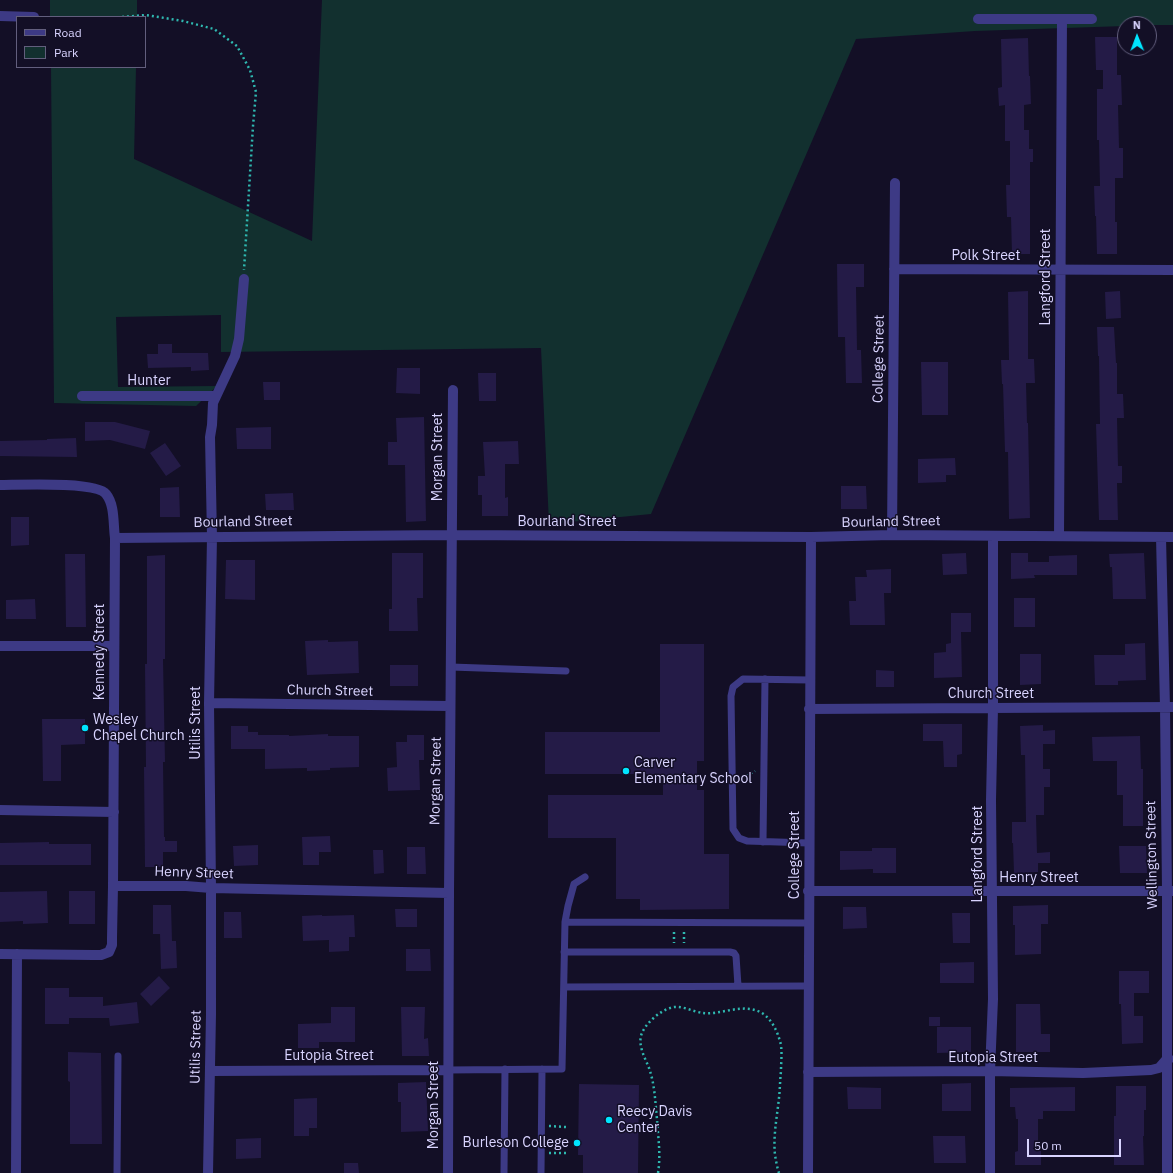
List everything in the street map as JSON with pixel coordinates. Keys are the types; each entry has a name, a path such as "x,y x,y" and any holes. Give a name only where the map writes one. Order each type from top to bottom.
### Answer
{"street":[{"path":"0,16 16,16"},
{"path":"978,19 1092,19"},
{"name":"Langford Street","path":"1058,536 1062,19"},
{"name":"College Street","path":"892,535 895,183"},
{"name":"Polk Street","path":"894,269 1173,270"},
{"name":"Utilis Street","path":"208,1173 211,888 209,703 212,537 210,437 213,403 230,368 240,339 244,279"},
{"name":"Morgan Street","path":"448,1173 453,390"},
{"name":"Hunter","path":"82,396 216,396"},
{"path":"0,485 59,485 82,486 99,489 105,492 111,504 115,538"},
{"name":"Bourland Street","path":"115,538 452,535 811,537 892,535 1173,537"},
{"name":"Langford Street","path":"990,1173 990,1071 993,999 991,800 993,708 993,536"},
{"name":"College Street","path":"808,1173 808,891 811,537"},
{"name":"Wellington Street","path":"1161,537 1169,707 1170,1059 1167,1173"},
{"name":"Kennedy Street","path":"113,886 115,538"},
{"path":"0,646 114,646"},
{"name":"Church Street","path":"209,703 450,706"},
{"name":"Church Street","path":"809,709 1169,707"},
{"path":"0,810 114,812"},
{"path":"0,954 93,955 109,952 112,945 113,886"},
{"name":"Henry Street","path":"113,886 186,886 211,888 449,893"},
{"name":"Henry Street","path":"808,891 1170,891"},
{"path":"16,1173 17,954"},
{"name":"Eutopia Street","path":"808,1072 990,1071 1083,1073 1151,1070 1159,1068 1170,1059"},
{"name":"Eutopia Street","path":"210,1071 448,1070"}],"lane":[{"path":"451,667 566,671"},
{"path":"809,843 748,841 739,838 733,829 731,696 733,687 743,679 810,680"},
{"path":"763,842 765,680"},
{"path":"448,1070 562,1069 565,922 574,884 585,877"},
{"path":"565,922 808,923"},
{"path":"564,952 734,953 737,960 738,986"},
{"path":"564,987 808,986"},
{"path":"117,1173 118,1056"},
{"path":"504,1173 505,1069"},
{"path":"541,1173 542,1069"}],"path":[{"path":"134,16 146,15 183,21 214,29 237,46 250,70 256,92 244,279"},
{"path":"746,776 758,769"},
{"path":"674,932 674,944"},
{"path":"684,932 684,944"},
{"path":"658,1173 660,1163 654,1081 643,1053 641,1035 646,1026 654,1018 672,1007 702,1013 751,1009 761,1012 768,1018 775,1028 782,1049 775,1142 775,1156 778,1173"},
{"path":"549,1126 566,1127"},
{"path":"548,1153 566,1153"}],"green space":[{"path":"50,0 137,0 137,16 50,16"},
{"path":"322,0 1173,0 1173,25 1157,25 1157,16 1117,16 1117,26 975,31 856,39 651,514 549,524 541,348 221,352 221,315 116,317 118,387 217,386 196,406 54,403 51,68 136,68 134,159 312,241"}],"building":[{"path":"1095,37 1117,37 1117,75 1121,75 1122,105 1118,105 1119,148 1123,148 1123,178 1115,178 1117,254 1097,254 1094,186 1100,186 1099,140 1097,140 1097,89 1103,89 1103,70 1096,70"},
{"path":"1028,38 1031,104 1024,105 1024,130 1029,130 1029,149 1033,149 1033,162 1030,162 1030,254 1012,254 1011,217 1007,217 1006,185 1010,185 1010,141 1005,141 1005,105 999,106 998,88 1002,87 1001,39"},
{"path":"837,264 864,264 864,287 856,287 857,350 861,350 862,383 846,383 845,337 838,337"},
{"path":"1028,291 1028,359 1034,359 1035,383 1026,383 1030,518 1009,519 1008,452 1005,452 1001,360 1009,360 1008,292"},
{"path":"1120,291 1121,318 1106,319 1105,292"},
{"path":"1097,327 1114,327 1117,363 1117,394 1123,394 1124,418 1117,418 1118,466 1122,466 1122,483 1117,483 1118,520 1099,520 1096,424 1100,424"},
{"path":"158,344 172,344 172,353 208,353 209,370 191,371 191,367 148,368 147,354 158,354"},
{"path":"921,362 948,362 948,415 922,415"},
{"path":"397,368 420,368 420,394 396,393"},
{"path":"478,373 496,373 496,401 479,401"},
{"path":"263,382 280,382 280,400 264,400"},
{"path":"424,417 426,521 406,522 405,465 388,465 388,442 397,442 396,418"},
{"path":"85,422 115,422 150,431 145,449 110,440 85,441"},
{"path":"271,427 271,449 237,449 236,428"},
{"path":"76,438 77,457 0,456 0,441"},
{"path":"518,441 519,464 505,464 505,498 508,497 508,516 482,516 482,495 478,495 478,476 485,476 483,442"},
{"path":"165,443 181,466 166,476 150,453"},
{"path":"955,458 956,475 946,475 946,482 918,483 918,459"},
{"path":"841,486 866,486 867,509 841,509"},
{"path":"179,487 180,517 160,517 160,488"},
{"path":"293,493 294,510 266,510 265,494"},
{"path":"11,517 29,517 29,545 11,546"},
{"path":"392,553 423,553 423,598 417,598 418,631 389,631 389,609 392,609"},
{"path":"966,553 967,574 943,575 942,554"},
{"path":"1011,553 1028,553 1028,562 1049,562 1049,556 1077,555 1077,575 1034,575 1035,578 1011,579"},
{"path":"1144,553 1146,599 1113,599 1112,567 1110,567 1109,554"},
{"path":"65,554 85,554 86,627 66,627"},
{"path":"165,555 165,659 163,659 165,762 163,762 164,837 165,841 177,841 177,852 163,852 163,867 145,867 144,767 146,767 145,664 147,664 147,556"},
{"path":"226,560 255,560 255,600 225,599"},
{"path":"891,569 891,593 884,593 885,625 850,625 849,601 856,601 855,577 867,577 866,570"},
{"path":"1014,598 1035,598 1035,627 1014,627"},
{"path":"35,599 36,619 6,619 6,600"},
{"path":"951,613 971,613 971,632 961,632 962,677 934,678 934,653 946,652 946,644 951,643"},
{"path":"328,640 328,642 358,641 359,673 307,675 305,641"},
{"path":"1145,643 1146,680 1118,681 1118,685 1095,685 1094,655 1125,655 1125,644"},
{"path":"660,644 704,644 704,761 697,761 697,790 704,790 704,854 729,854 729,909 640,910 640,899 616,899 616,838 548,838 548,795 663,795 663,774 545,774 545,732 660,732"},
{"path":"1020,654 1041,654 1041,684 1020,685"},
{"path":"390,665 418,665 418,686 390,686"},
{"path":"876,670 894,671 894,687 876,687"},
{"path":"42,719 85,719 85,744 61,745 61,781 43,781"},
{"path":"923,724 962,724 962,754 957,755 957,767 944,767 943,741 923,741"},
{"path":"1043,725 1043,731 1055,730 1055,744 1043,744 1043,769 1050,769 1050,787 1044,787 1044,815 1036,815 1037,853 1050,852 1050,863 1038,863 1038,872 1014,873 1012,822 1026,822 1025,755 1021,755 1020,726"},
{"path":"231,726 248,726 248,732 258,732 258,735 289,736 328,734 328,736 359,736 359,767 330,768 330,770 307,771 307,768 265,769 265,749 231,749"},
{"path":"407,735 424,735 424,760 419,760 420,790 388,791 387,768 397,767 396,742 407,742"},
{"path":"1140,736 1141,769 1143,769 1143,826 1123,826 1123,795 1117,795 1117,761 1093,761 1092,737"},
{"path":"330,836 331,852 319,852 319,865 303,865 302,837"},
{"path":"49,842 49,844 91,844 91,865 0,865 0,843"},
{"path":"258,845 258,865 234,866 233,846"},
{"path":"1119,846 1146,846 1147,873 1120,873"},
{"path":"407,847 425,847 426,874 407,874"},
{"path":"872,848 896,848 896,873 873,873 873,869 840,870 840,851 872,851"},
{"path":"373,850 383,850 384,873 374,874"},
{"path":"47,891 48,923 23,924 23,921 0,922 0,892"},
{"path":"69,891 95,891 95,924 69,924"},
{"path":"153,905 171,905 172,941 176,941 177,968 161,969 160,934 153,934"},
{"path":"1048,905 1048,924 1041,924 1041,954 1015,955 1015,925 1013,925 1013,906"},
{"path":"843,907 866,907 867,928 843,929"},
{"path":"395,909 417,909 417,927 396,927"},
{"path":"224,912 241,912 242,938 224,938"},
{"path":"952,913 970,913 970,943 953,943"},
{"path":"354,915 355,937 349,937 349,951 329,952 329,940 303,941 302,916"},
{"path":"406,949 430,949 431,971 406,971"},
{"path":"974,962 974,983 940,983 940,963"},
{"path":"1119,971 1149,971 1149,993 1134,993 1134,1016 1143,1016 1143,1043 1122,1044 1121,1004 1119,1004"},
{"path":"159,976 170,988 151,1006 140,994"},
{"path":"45,988 69,988 69,997 103,997 103,1006 137,1002 139,1023 110,1026 109,1018 69,1018 69,1024 45,1024"},
{"path":"1016,1004 1040,1004 1041,1034 1050,1034 1050,1052 1016,1052"},
{"path":"331,1007 355,1007 355,1042 319,1042 319,1048 298,1048 298,1024 331,1023"},
{"path":"401,1007 425,1007 424,1039 428,1038 429,1056 402,1056"},
{"path":"929,1017 940,1017 940,1026 929,1026"},
{"path":"937,1027 971,1027 971,1052 937,1053"},
{"path":"68,1052 101,1053 102,1144 70,1144 70,1082 68,1081"},
{"path":"426,1082 428,1131 401,1132 401,1102 398,1102 398,1083"},
{"path":"971,1083 971,1111 942,1111 942,1084"},
{"name":"Reecy Davis Center","path":"579,1084 639,1085 638,1173 583,1173 583,1155 578,1155"},
{"path":"1116,1086 1146,1086 1146,1110 1144,1110 1143,1136 1144,1165 1114,1165 1114,1116 1116,1116"},
{"path":"847,1087 881,1088 881,1109 848,1109"},
{"path":"1075,1087 1075,1111 1043,1111 1043,1119 1038,1119 1038,1151 1041,1151 1041,1165 1015,1165 1015,1152 1018,1151 1018,1119 1016,1119 1015,1107 1010,1107 1010,1088"},
{"path":"317,1098 317,1128 309,1128 309,1136 294,1136 294,1099"},
{"path":"933,1136 965,1136 966,1163 934,1163"},
{"path":"261,1138 261,1158 236,1159 236,1139"},
{"path":"344,1163 358,1163 359,1173 344,1173"}],"place":[{"name":"Wesley Chapel Church","path":"85,728"},
{"name":"Carver Elementary School","path":"626,771"},
{"name":"Reecy Davis Center","path":"609,1120"},
{"name":"Burleson College","path":"577,1143"}]}
